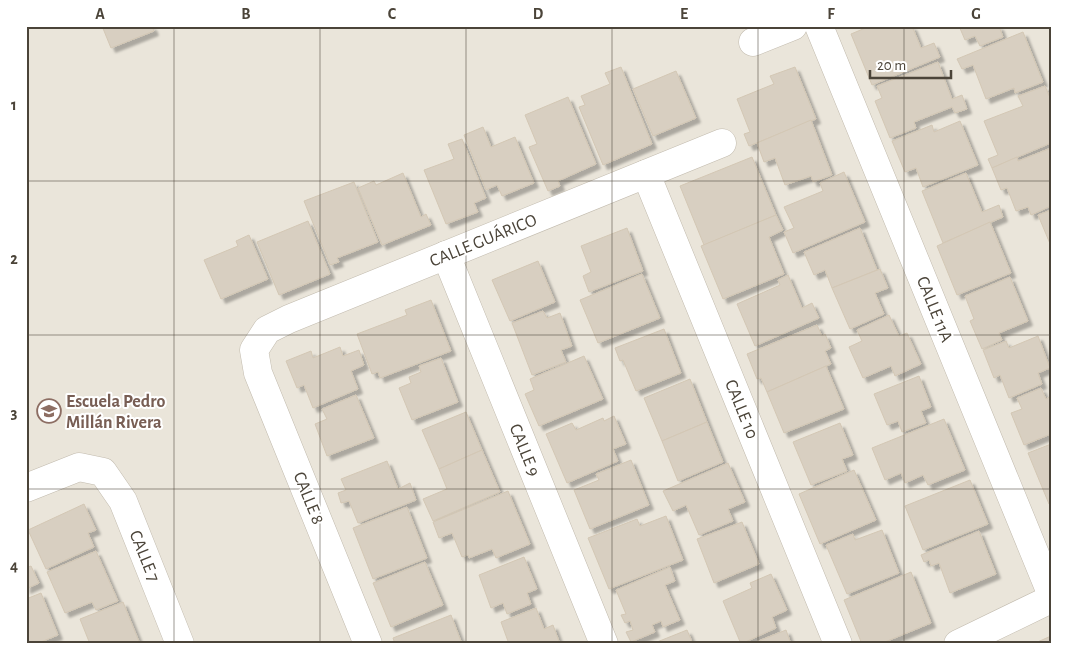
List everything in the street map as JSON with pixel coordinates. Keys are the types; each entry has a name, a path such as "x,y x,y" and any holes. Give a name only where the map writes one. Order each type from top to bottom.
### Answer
{"street":[{"path":"753,42 792,26"},
{"name":"CALLE 11A","path":"819,26 1051,592"},
{"name":"CALLE GUÁRICO","path":"254,350 267,330 289,319 722,143"},
{"name":"CALLE 10","path":"646,174 838,644"},
{"name":"CALLE 9","path":"446,255 604,644"},
{"name":"CALLE 8","path":"254,350 258,373 368,644"},
{"name":"CALLE 7","path":"26,488 79,467 103,472 122,501 180,644"},
{"path":"958,644 1051,599"}],"shaded area":[{"path":"26,26 1051,26 1051,644 26,644"}],"building":[{"path":"102,26 152,26 154,31 111,48"},
{"path":"870,26 912,26 921,48 934,43 940,57 872,85 851,34"},
{"path":"959,26 999,26 1003,37 980,46 975,36 965,40"},
{"path":"1023,32 1043,82 1015,93 1014,88 986,99 973,65 962,69 957,59"},
{"path":"938,62 952,99 962,95 967,109 955,113 952,107 914,122 916,128 890,138 875,101 882,98 877,86"},
{"path":"621,67 652,144 603,165 579,107 585,105 581,96 610,84 605,73"},
{"path":"795,67 816,119 749,146 744,134 750,132 737,99 774,84 770,76"},
{"path":"676,71 696,118 653,136 633,89"},
{"path":"1045,86 1051,100 1051,143 992,168 988,159 998,155 984,121 1023,106 1018,96"},
{"path":"568,97 596,164 558,181 560,186 548,191 529,147 537,144 525,115"},
{"path":"811,120 832,175 813,182 811,176 785,185 775,158 764,162 757,143"},
{"path":"960,121 978,165 923,187 916,168 905,172 892,141 932,125 934,132"},
{"path":"483,127 491,147 515,137 534,183 502,196 497,185 486,190 464,135"},
{"path":"462,139 486,198 474,203 478,212 446,224 424,170 454,159 448,144"},
{"path":"1051,148 1051,206 1031,215 1028,207 1016,211 1007,188 1001,190 992,168 1017,157 1018,161"},
{"path":"752,157 776,215 704,245 680,186"},
{"path":"844,172 865,222 793,253 784,232 794,228 784,207 823,191 820,183"},
{"path":"403,173 421,217 426,214 431,225 382,245 358,188 374,181 376,185"},
{"path":"966,173 982,212 999,205 1003,217 943,243 922,191"},
{"path":"354,182 378,242 337,258 339,262 330,265 304,201"},
{"path":"1051,210 1051,246 1038,215"},
{"path":"776,215 783,230 769,237 784,274 723,299 701,246"},
{"path":"308,221 330,274 279,295 257,242"},
{"path":"990,222 1011,273 957,295 937,246"},
{"path":"627,228 643,271 589,292 583,276 591,272 581,246"},
{"path":"860,228 877,270 832,288 825,270 814,275 804,252"},
{"path":"249,235 268,279 221,299 204,260 238,246 236,241"},
{"path":"538,261 555,302 510,321 492,280"},
{"path":"880,269 888,288 875,293 884,314 850,329 832,288"},
{"path":"642,274 660,318 598,343 580,300"},
{"path":"788,275 802,308 812,303 819,318 755,346 737,304 780,285 778,280"},
{"path":"1010,277 1028,321 999,333 1002,340 982,349 970,321 974,319 965,296"},
{"path":"431,300 451,351 380,378 378,372 372,374 357,334 407,315 405,310"},
{"path":"543,311 547,318 560,313 572,346 561,350 566,362 532,375 512,323"},
{"path":"889,315 899,336 907,333 921,364 895,376 891,366 863,378 849,347 862,341 857,330"},
{"path":"817,325 822,336 825,334 831,348 825,351 831,364 767,392 761,378 757,379 747,354"},
{"path":"664,329 681,373 636,391 623,360 620,361 615,348"},
{"path":"1038,336 1050,368 1038,373 1042,384 1009,398 1000,375 994,378 983,350 1006,341 1009,348"},
{"path":"340,347 343,356 359,350 364,365 351,371 358,389 313,408 304,385 297,388 286,361 311,351 313,358"},
{"path":"584,356 603,399 539,426 525,394 534,390 530,379"},
{"path":"441,358 458,402 412,420 399,388 411,383 409,377 421,372 419,366"},
{"path":"826,366 844,409 784,433 767,392"},
{"path":"919,376 931,407 921,411 926,423 902,432 898,421 887,425 874,394"},
{"path":"690,379 707,422 662,441 644,398"},
{"path":"1041,388 1046,399 1051,396 1051,434 1024,445 1011,413 1022,409 1017,398"},
{"path":"356,395 374,438 327,456 315,424 327,419 322,409"},
{"path":"466,412 482,450 439,469 422,430"},
{"path":"614,416 626,444 613,449 618,461 567,483 546,434 572,423 576,430 603,418 604,421"},
{"path":"944,419 965,470 928,485 923,475 905,483 901,473 885,480 872,448"},
{"path":"707,422 723,462 678,481 662,441"},
{"path":"840,423 853,455 842,459 847,471 811,485 793,442"},
{"path":"1051,444 1051,503 1049,504 1028,453"},
{"path":"482,450 500,492 433,521 423,499 447,489 439,469"},
{"path":"631,460 649,505 590,529 574,490 599,480 596,474"},
{"path":"387,461 398,489 410,483 416,500 358,523 349,501 341,503 338,493 346,490 341,479"},
{"path":"728,463 745,502 728,509 733,521 699,535 686,505 673,511 663,491"},
{"path":"854,470 876,520 820,544 799,494"},
{"path":"970,480 988,524 923,550 905,506"},
{"path":"508,491 530,544 496,558 492,549 469,558 468,555 462,557 452,533 439,538 433,522"},
{"path":"84,504 96,530 88,533 94,547 46,569 28,530"},
{"path":"407,507 427,558 373,579 353,528"},
{"path":"666,516 683,560 609,589 588,538 637,519 640,526"},
{"path":"742,522 759,564 714,583 697,539"},
{"path":"882,530 899,573 847,594 826,545 853,534 855,540"},
{"path":"979,531 996,574 950,593 939,563 931,566 929,560 924,562 921,555"},
{"path":"96,551 118,601 96,610 92,602 65,613 47,572"},
{"path":"524,557 537,589 527,593 531,604 507,614 503,603 491,608 479,575"},
{"path":"425,562 443,605 391,627 373,583"},
{"path":"31,566 39,583 26,589 26,568"},
{"path":"670,567 675,581 665,585 680,620 663,627 661,621 652,625 655,632 631,642 626,632 633,630 630,621 625,623 621,615 626,614 616,590"},
{"path":"911,572 931,623 880,644 862,644 844,600"},
{"path":"771,574 787,610 772,617 776,628 741,644 723,601 752,588 750,583"},
{"path":"41,593 58,635 36,644 26,644 26,599"},
{"path":"123,602 140,644 90,644 80,619"},
{"path":"536,608 544,629 553,625 560,644 509,644 501,622"},
{"path":"451,615 462,644 395,644 393,638"},
{"path":"687,630 693,644 652,644"},
{"path":"786,630 791,644 751,644"},
{"path":"1051,636 1051,644 1033,644"}],"place":[{"name":"Escuela Pedro Millán Rivera","path":"49,411"}]}
